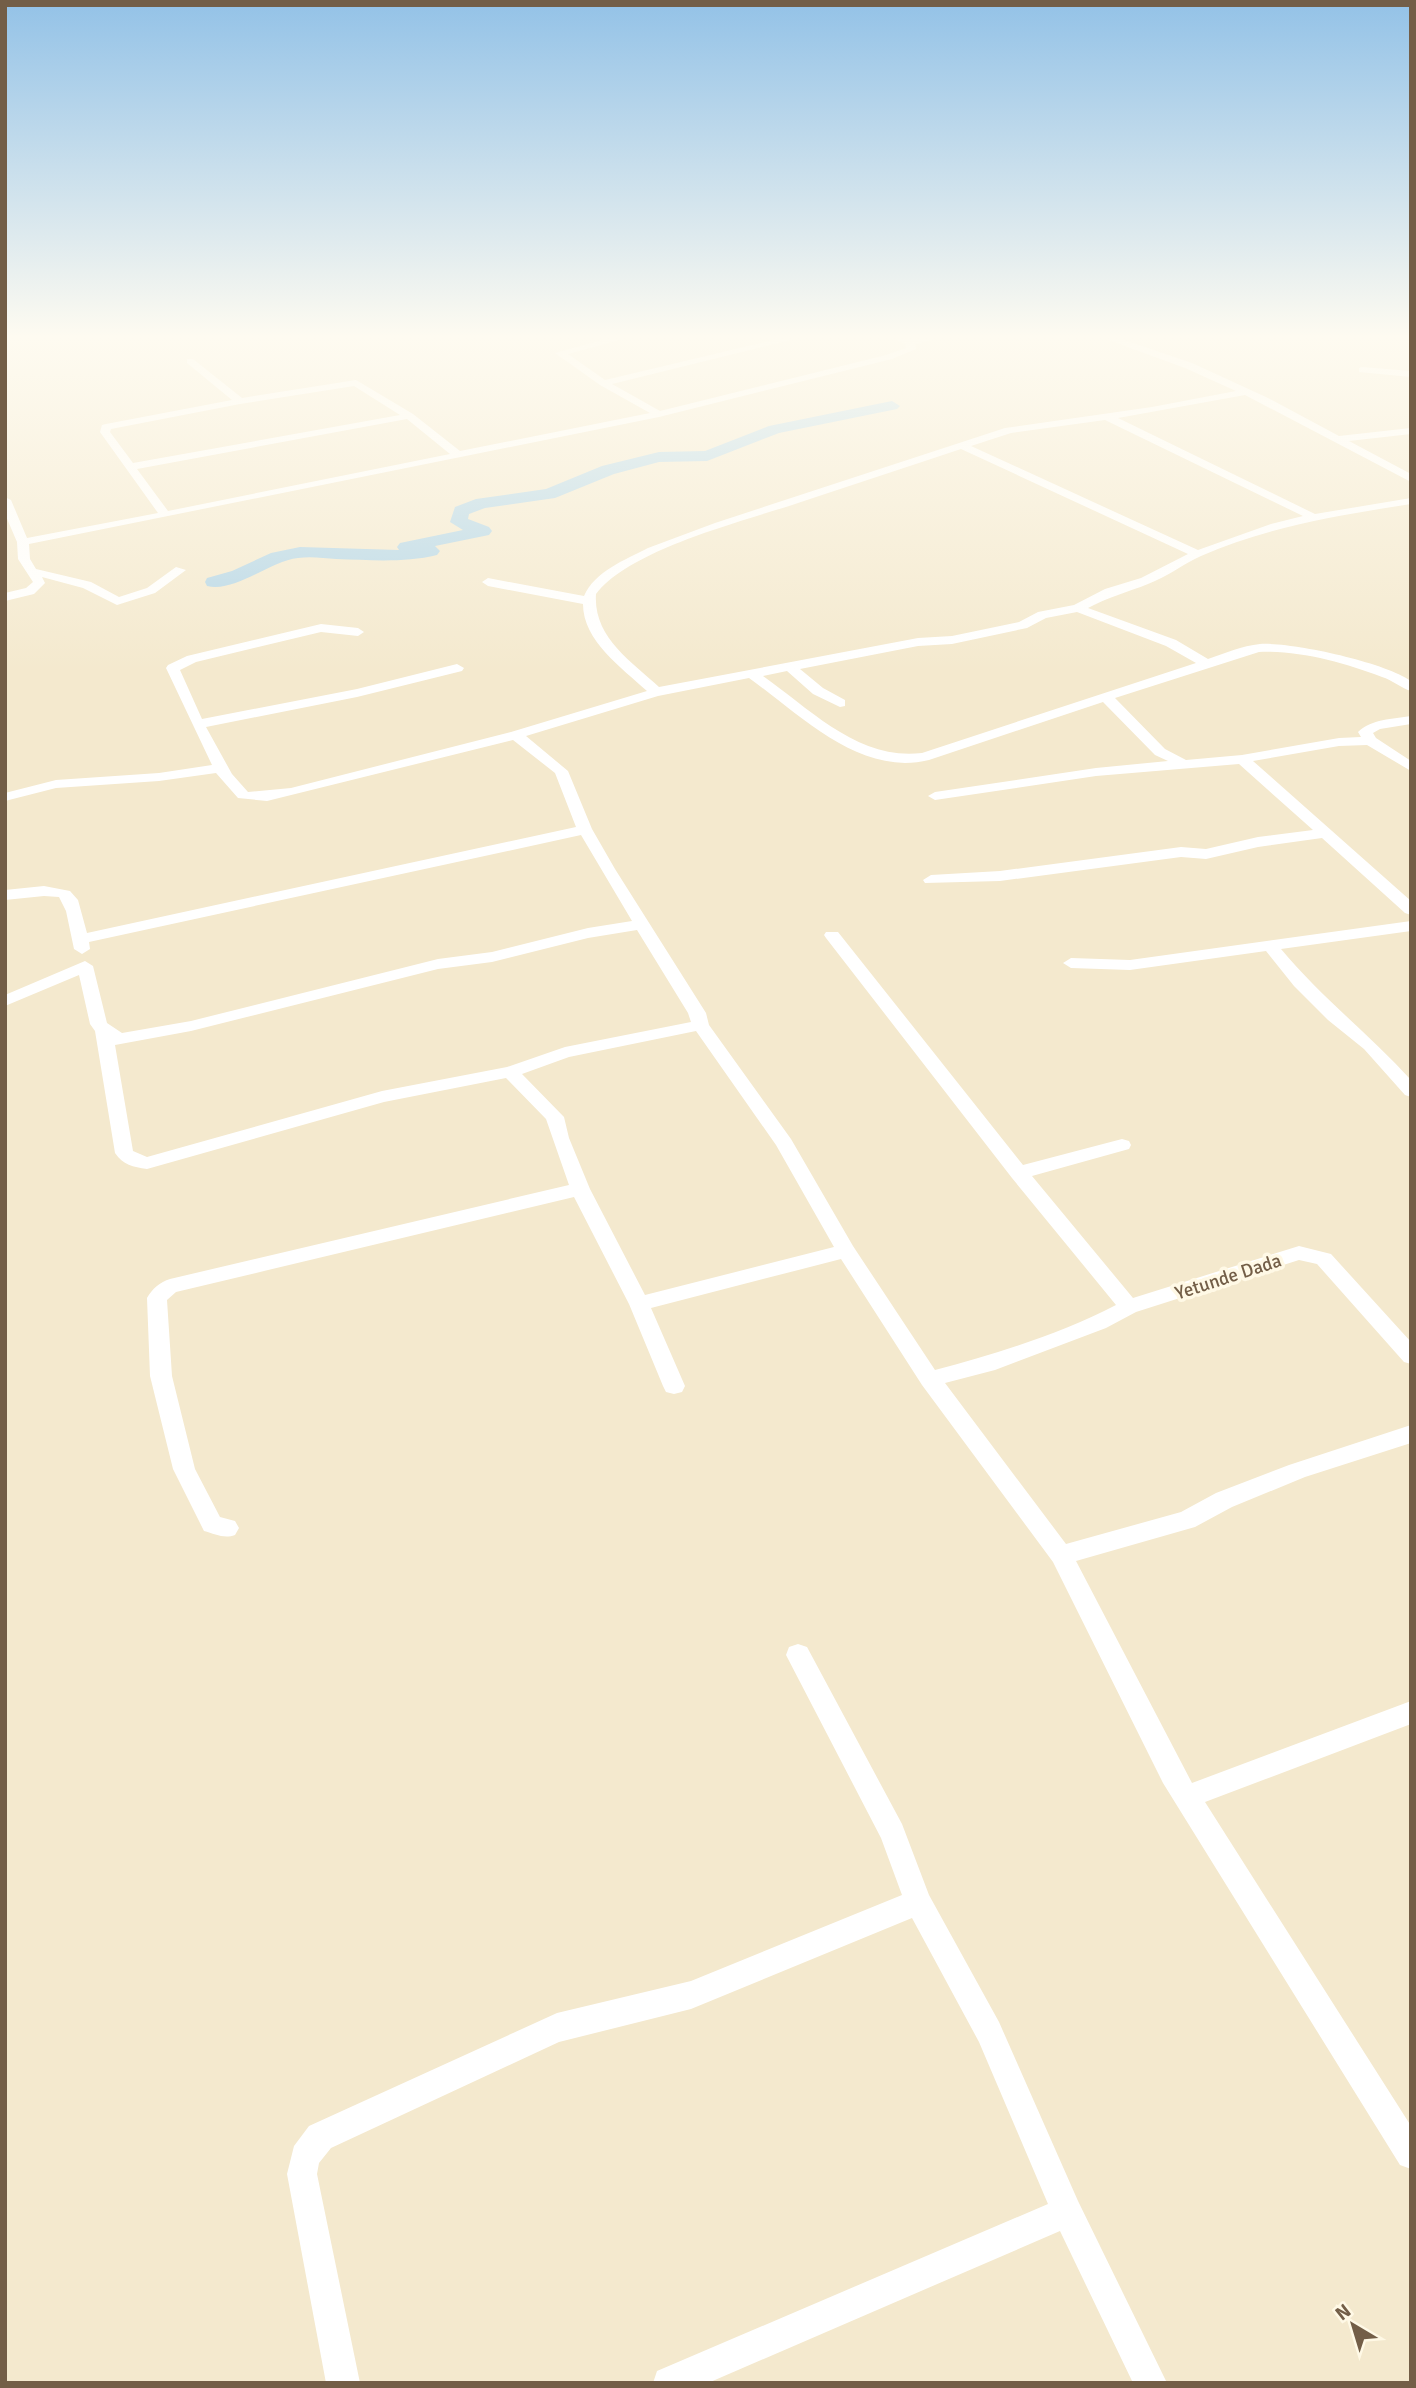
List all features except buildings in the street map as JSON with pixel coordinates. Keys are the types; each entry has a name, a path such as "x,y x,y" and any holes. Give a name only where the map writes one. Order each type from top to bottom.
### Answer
{"street":[{"path":"118,450 165,515"},
{"path":"130,467 221,450"},
{"path":"452,450 458,455"},
{"path":"23,542 480,450"},
{"path":"656,692 606,645 596,629 589,601 594,588 611,572 652,550 719,525 941,450"},
{"path":"974,450 1197,554"},
{"path":"1177,450 1313,517"},
{"path":"1358,450 1411,479"},
{"path":"5,500 8,513 23,542 24,559 34,572 38,586 26,593 5,597"},
{"path":"358,632 321,628 176,665 173,668 220,768 241,795 258,797 369,774 516,735 656,692 918,642 953,640 1023,625 1042,615 1079,608 1109,592 1145,581 1197,554 1252,532 1313,517 1411,501"},
{"path":"34,572 86,585 117,601 149,592 180,570"},
{"path":"488,582 589,601"},
{"path":"1079,608 1171,643 1206,663"},
{"path":"753,675 855,745 881,757 903,760 924,757 1206,663 1266,647 1366,667 1389,674 1411,687"},
{"path":"790,667 818,691 840,703"},
{"path":"199,724 357,693 457,668"},
{"path":"1107,698 1160,752 1183,763"},
{"path":"1411,720 1367,730 1366,737 1411,767"},
{"path":"516,735 561,771 585,829 640,925 697,1013 700,1025 784,1143 846,1251 930,1379 1061,1555 1172,1773 1411,2154"},
{"path":"935,796 1096,772 1242,759 1339,742 1370,741"},
{"path":"1242,759 1411,910"},
{"path":"5,797 56,784 159,777 220,768"},
{"path":"80,939 585,829"},
{"path":"931,880 1000,876 1063,865 1181,852 1206,853 1258,842 1325,833"},
{"path":"5,895 55,890 67,893 72,901 99,1024 104,1030 114,1034 107,1041 191,1026 438,964 492,957 588,933 640,925"},
{"path":"1071,962 1130,965 1411,926"},
{"path":"832,935 1019,1173 1129,1307"},
{"path":"1270,946 1300,982 1334,1016 1370,1045 1411,1091"},
{"path":"5,1001 85,966"},
{"path":"104,1030 124,1153 132,1160 147,1163 382,1097 458,1080 510,1072 565,1052 700,1025"},
{"path":"510,1072 555,1117 560,1138 580,1189 639,1304 674,1386"},
{"path":"1019,1173 1122,1145"},
{"path":"228,1528 212,1524 184,1469 161,1376 157,1298 161,1292 170,1286 335,1245 580,1189"},
{"path":"639,1304 846,1251"},
{"name":"Yetunde Dada","path":"930,1379 987,1364 1060,1339 1129,1307 1298,1253 1324,1259 1411,1356"},
{"path":"1061,1555 1187,1520 1224,1500 1297,1471 1411,1434"},
{"path":"798,1655 893,1833 918,1902 989,2032 1066,2212 1151,2383"},
{"path":"1187,1797 1411,1712"},
{"path":"344,2383 303,2174 305,2157 320,2137 557,2028 691,1995 918,1902"},
{"path":"669,2383 1066,2212"}],"shaded area":[{"path":"5,450 1411,450 1411,2383 5,2383"}],"waterway":[{"path":"214,582 239,575 277,557 300,552 395,556 431,551 406,547 483,531 459,522 461,511 482,503 549,494 608,470 659,457 707,456 721,450"}]}
